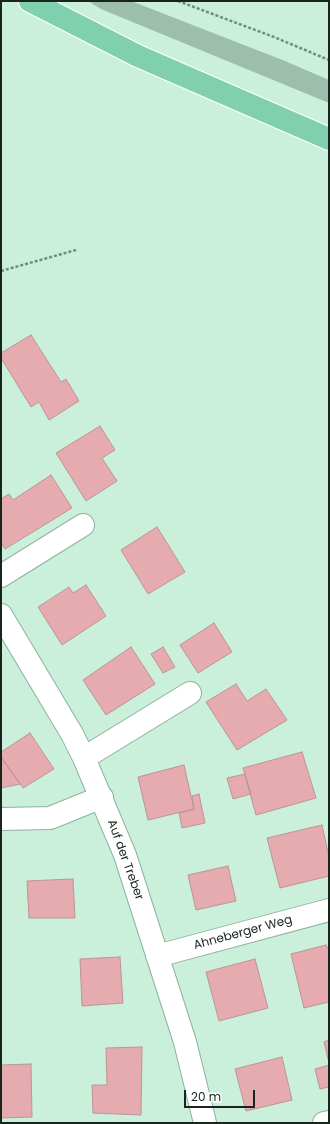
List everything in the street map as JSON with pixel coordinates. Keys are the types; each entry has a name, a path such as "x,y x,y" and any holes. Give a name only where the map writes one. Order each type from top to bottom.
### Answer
{"main road":[{"path":"33,2 138,56 329,138"}],"street":[{"path":"1,576 83,525"},
{"name":"Auf der Treber","path":"1,615 72,734 102,798 125,855 185,1042 205,1123"},
{"path":"84,758 190,693"},
{"path":"1,819 50,818 102,798"},
{"name":"Ahneberger Weg","path":"157,956 329,910"},
{"path":"324,1123 329,1122"}],"path":[{"path":"178,1 274,37 329,60"},
{"path":"1,271 76,250"}],"green space":[{"path":"88,1 131,1 285,61 329,80 329,103 101,9"}],"building":[{"path":"31,335 61,382 66,379 79,401 49,420 39,402 31,407 1,358 1,353"},
{"path":"100,426 115,450 102,458 117,481 86,501 56,453"},
{"path":"51,475 72,508 5,549 1,543 1,499 9,494 13,500"},
{"path":"157,527 185,572 148,594 121,550"},
{"path":"86,585 106,616 62,645 38,607 69,587 73,593"},
{"path":"214,623 232,652 198,673 180,645"},
{"path":"131,647 155,684 106,715 83,680"},
{"path":"163,647 175,667 163,673 151,654"},
{"path":"236,684 247,701 266,689 287,720 237,750 206,702"},
{"path":"30,733 54,769 23,788 1,757 1,752"},
{"path":"302,752 316,798 256,815 243,768"},
{"path":"1,757 20,784 1,788"},
{"path":"184,765 194,809 148,820 138,777"},
{"path":"245,774 251,794 233,799 227,778"},
{"path":"199,794 205,823 182,828 179,813 194,809 192,796"},
{"path":"322,825 329,857 329,876 280,888 267,838"},
{"path":"228,866 236,901 196,910 188,875"},
{"path":"73,879 75,918 29,918 27,881"},
{"path":"326,945 329,951 329,1002 304,1008 291,954"},
{"path":"120,957 123,1003 82,1006 80,959"},
{"path":"255,959 268,1008 219,1021 206,972"},
{"path":"329,1040 329,1063 324,1042"},
{"path":"142,1047 141,1115 93,1113 92,1085 107,1085 106,1048"},
{"path":"282,1057 292,1100 246,1111 235,1069"},
{"path":"31,1064 32,1117 1,1118 1,1065"},
{"path":"329,1065 329,1087 320,1089 315,1069"}]}
